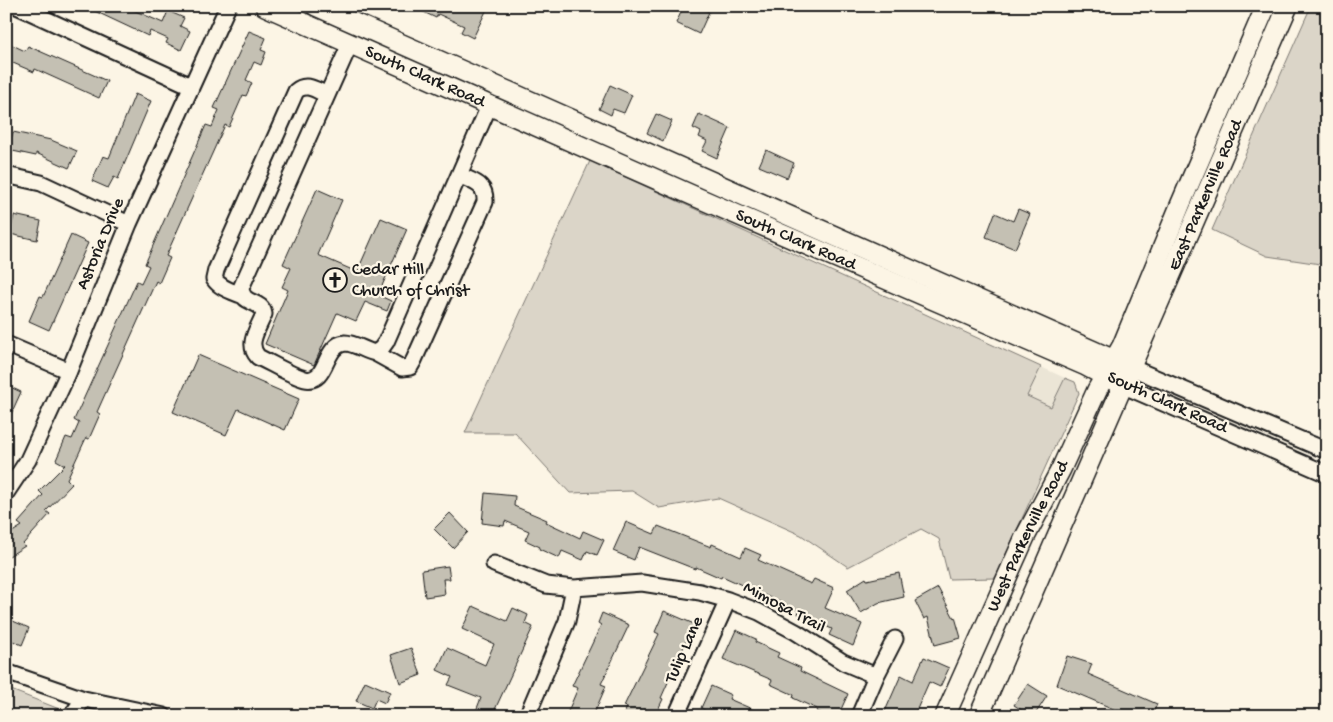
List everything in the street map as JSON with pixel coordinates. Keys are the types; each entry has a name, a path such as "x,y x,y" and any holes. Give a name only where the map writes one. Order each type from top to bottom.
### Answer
{"main road":[{"name":"South Clark Road","path":"266,6 489,106 1086,366 1122,385"},
{"name":"South Clark Road","path":"316,6 1122,363"},
{"name":"East Parkerville Road","path":"1122,385 1122,346 1266,6"},
{"name":"East Parkerville Road","path":"1122,363 1288,6"},
{"path":"350,44 358,25"},
{"path":"489,106 497,86"},
{"name":"West Parkerville Road","path":"945,716 1025,537 1061,470 1104,376 1122,363"},
{"name":"West Parkerville Road","path":"979,716 1122,385"}],"street":[{"path":"17,6 191,86"},
{"name":"Astoria Drive","path":"6,493 28,460 69,371 129,224 228,6"},
{"path":"241,294 241,288 350,44"},
{"path":"327,95 307,86 300,87 296,91 214,279 223,287 241,294 245,299 264,310 252,344 254,352 258,357 304,379 316,378 321,372 330,352 344,343 375,353 402,368 410,367 485,202 486,193 482,187 459,175"},
{"path":"375,353 386,342 489,106"},
{"path":"6,175 41,183 129,224"},
{"path":"6,344 69,371"},
{"name":"South Clark Road","path":"1122,363 1327,451"},
{"name":"South Clark Road","path":"1122,385 1327,474"},
{"name":"Mimosa Trail","path":"494,564 546,584 574,588 642,583 700,592 728,600 759,612 796,632 843,662 876,676"},
{"path":"527,716 567,621 574,588"},
{"name":"Tulip Lane","path":"676,716 728,600"},
{"path":"859,716 894,639"},
{"path":"6,672 84,700 164,716"},
{"path":"71,716 84,700"}],"shaded area":[{"path":"1311,6 1327,6 1327,265 1267,256 1212,230"},
{"path":"590,161 1041,367 1027,396 1051,407 1065,378 1075,382 1079,393 995,578 949,579 939,539 921,529 848,567 801,535 718,498 659,508 632,491 570,493 515,433 465,433"},
{"path":"1041,367 1065,378 1051,407 1027,396"},
{"path":"11,690 77,716 6,716 6,700"}],"building":[{"path":"84,6 124,6 163,23 168,11 184,18 180,26 190,31 181,50 166,43 168,39 150,31 148,36"},
{"path":"411,6 481,6 487,9 473,38 461,32 464,26 438,14 436,18"},
{"path":"684,6 696,6 709,12 699,34 676,23"},
{"path":"249,31 266,38 261,50 266,52 261,65 254,62 246,80 252,83 246,96 243,95 229,127 225,125 183,218 166,256 170,258 159,283 156,281 97,412 100,414 89,439 86,438 67,479 72,484 46,511 50,514 23,544 25,546 6,558 6,536 22,526 18,523 43,495 39,491 65,465 56,460 66,437 72,439 79,423 74,420 137,281 141,283 149,266 145,264 206,125 212,127 219,110 214,108"},
{"path":"6,42 25,51 28,46 107,81 99,98 35,69 34,72 6,60"},
{"path":"610,85 632,95 624,113 613,109 611,115 599,109"},
{"path":"135,94 151,101 118,179 114,177 108,188 92,181 103,156 109,158"},
{"path":"656,114 672,121 663,141 647,133"},
{"path":"699,114 730,128 717,158 702,151 707,141 699,137 701,132 693,128"},
{"path":"13,132 51,140 77,151 69,168 36,153 36,156 8,150"},
{"path":"766,150 794,163 787,178 759,166"},
{"name":"Cedar Hill Church of Christ","path":"317,189 342,200 318,255 357,272 381,218 407,229 378,295 391,301 387,311 365,302 356,321 337,313 314,365 265,344 288,290 282,287 291,268 283,264"},
{"path":"1018,209 1030,214 1015,249 986,237 995,213 1013,221"},
{"path":"14,215 41,221 37,240 10,234"},
{"path":"71,235 88,243 49,330 29,321 40,296 43,297"},
{"path":"198,355 299,399 285,430 238,409 226,435 173,412"},
{"path":"6,385 21,392 6,425"},
{"path":"485,493 515,496 514,506 547,520 546,522 580,538 583,531 604,540 597,555 587,551 583,560 562,551 559,558 525,540 529,531 505,521 504,526 482,523"},
{"path":"450,513 468,532 453,548 434,529"},
{"path":"626,522 654,534 658,526 711,547 712,544 741,557 745,548 761,555 758,560 811,584 814,579 834,588 825,608 862,624 853,646 829,635 832,629 798,614 799,611 722,576 721,578 696,567 695,569 639,547 634,560 613,551"},
{"path":"448,566 450,579 443,579 445,594 425,597 422,570"},
{"path":"899,573 904,597 878,603 861,613 847,590 866,578 867,580"},
{"path":"938,588 955,617 961,638 935,645 928,617 924,619 915,601"},
{"path":"473,606 507,621 513,608 528,615 525,623 533,627 492,716 474,716 481,698 448,685 452,677 437,670 447,648 485,665 494,644 462,629"},
{"path":"664,611 694,624 661,698 663,699 655,716 623,716 627,707 624,706 659,634 655,632"},
{"path":"602,613 629,625 601,684 606,686 593,716 566,716 578,688 572,686 601,625 598,623"},
{"path":"6,618 29,628 22,645 6,638"},
{"path":"736,630 756,639 755,642 779,653 777,657 801,668 800,671 848,694 838,716 827,716 816,711 817,709 793,698 794,695 770,684 772,680 723,659"},
{"path":"411,648 421,675 400,683 391,655"},
{"path":"1067,656 1092,664 1088,674 1157,704 1152,716 1122,716 1123,713 1057,685"},
{"path":"924,657 949,668 940,687 929,682 914,716 883,716 901,675 913,681"},
{"path":"365,681 390,692 385,703 376,699 372,708 356,701"},
{"path":"1028,684 1047,696 1034,716 1014,705"},
{"path":"711,686 731,695 729,699 768,716 707,716 708,712 701,708"}],"place":[{"name":"Cedar Hill Church of Christ","path":"335,280"}]}
